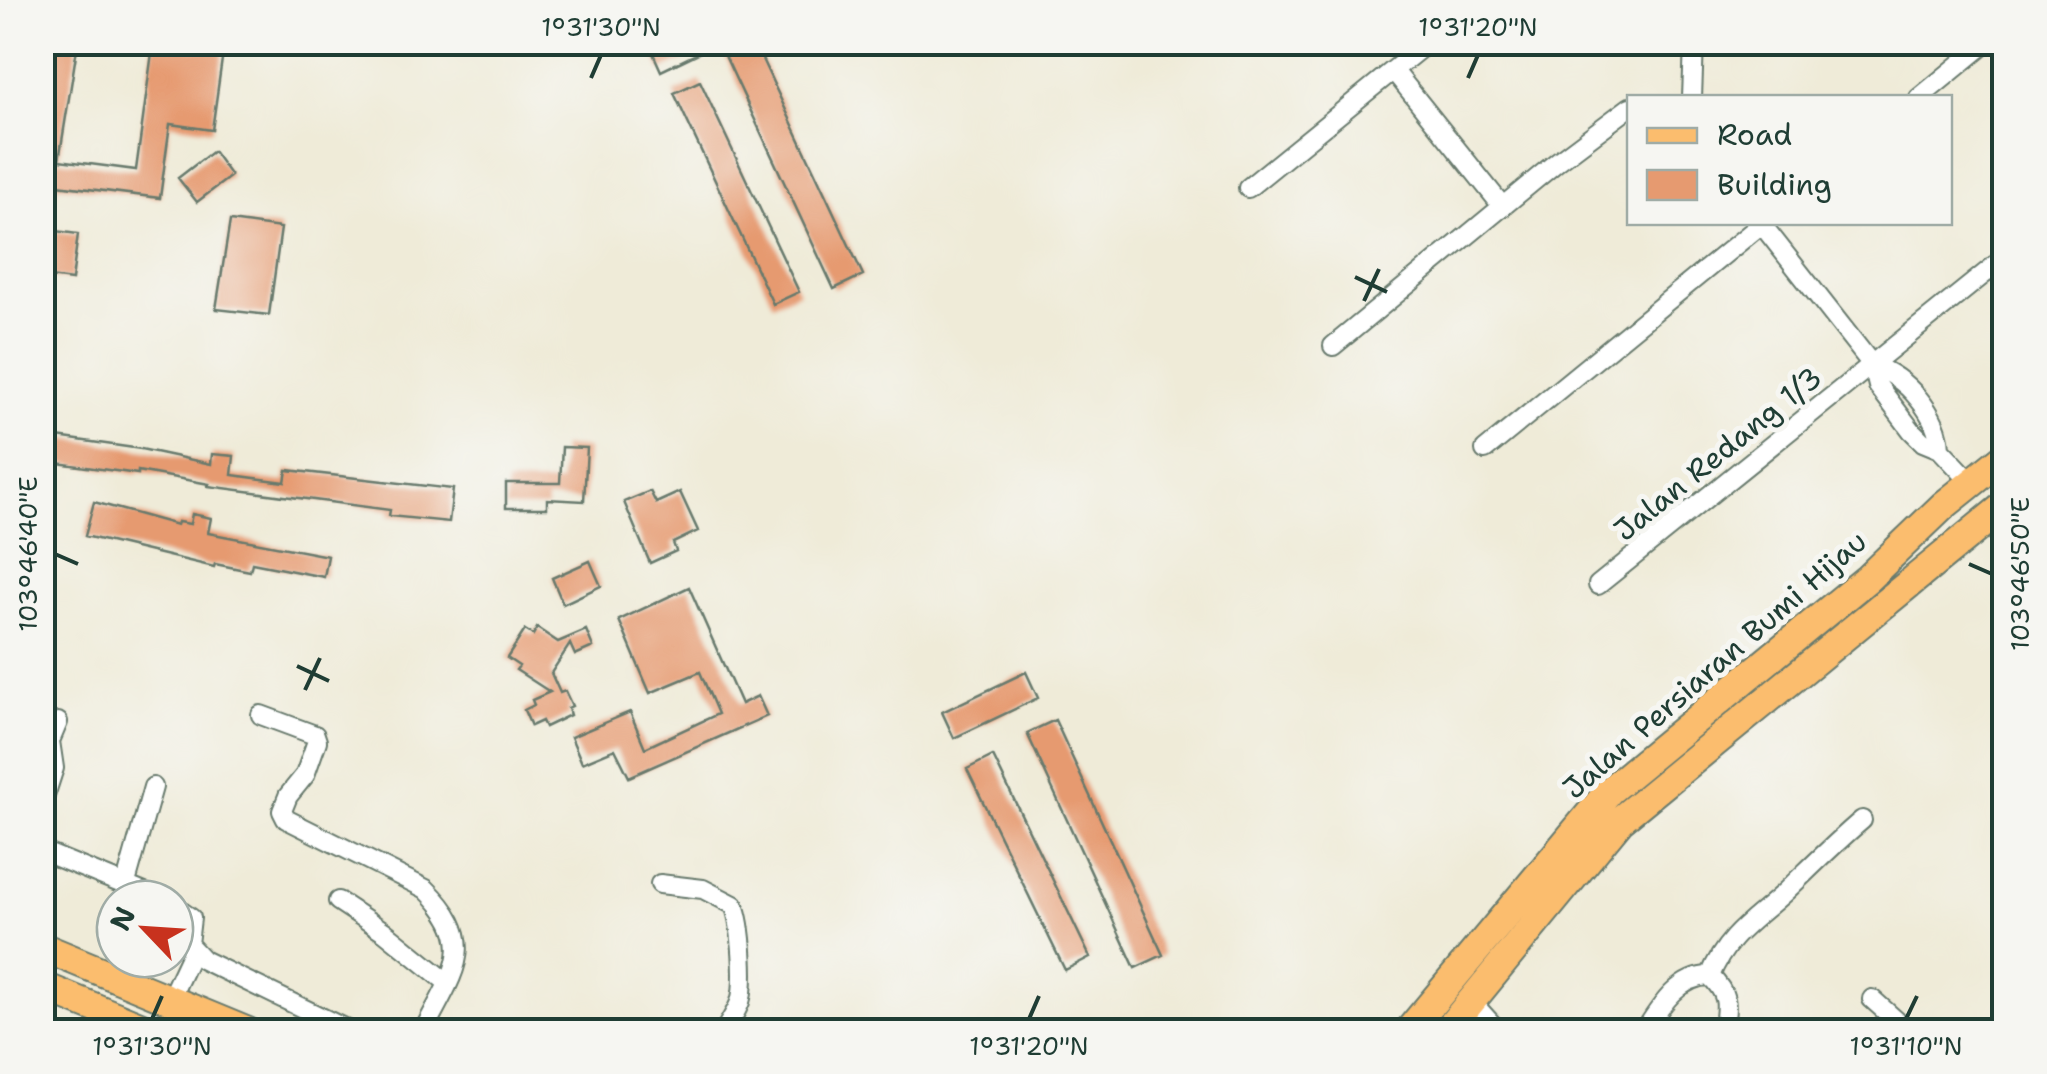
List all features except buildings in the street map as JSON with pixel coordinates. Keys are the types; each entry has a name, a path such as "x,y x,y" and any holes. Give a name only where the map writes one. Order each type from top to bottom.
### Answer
{"main road":[{"name":"Jalan Persiaran Bumi Hijau","path":"1408,1032 1610,791 1868,578 2004,457"},
{"path":"1972,482 1994,497 2004,492"},
{"path":"1930,566 1980,507 1972,482"},
{"name":"Jalan Persiaran Bumi Hijau","path":"1446,1032 1620,820 2004,506"},
{"path":"42,948 248,1032"},
{"path":"42,986 154,1032"}],"street":[{"path":"1248,188 1428,42"},
{"path":"1692,95 1694,42"},
{"path":"1923,95 1986,42"},
{"path":"1394,71 1503,207"},
{"path":"1333,346 1627,109"},
{"path":"1485,450 1760,225"},
{"path":"1764,225 1873,366 1894,372 1931,416 1940,429 1940,448 1972,482"},
{"name":"Jalan Redang 1/3","path":"1598,585 2004,258"},
{"path":"261,715 303,729 317,741 305,775 288,796 282,811 286,820 412,881 443,906 457,930 459,958 423,1032"},
{"path":"42,806 54,768 50,741 58,722"},
{"path":"127,879 153,787"},
{"path":"1710,976 1721,950 1743,926 1862,820"},
{"path":"42,851 116,879"},
{"path":"660,884 703,889 734,905 742,937 743,986 740,1002 724,1032"},
{"path":"338,901 386,932 448,983"},
{"path":"195,952 203,960 352,1032"},
{"path":"1644,1032 1668,997 1695,976 1710,976 1723,989 1727,1006 1723,1032"},
{"path":"170,999 179,979"},
{"path":"1872,999 1910,1032"},
{"path":"1470,1000 1499,1032"}]}
